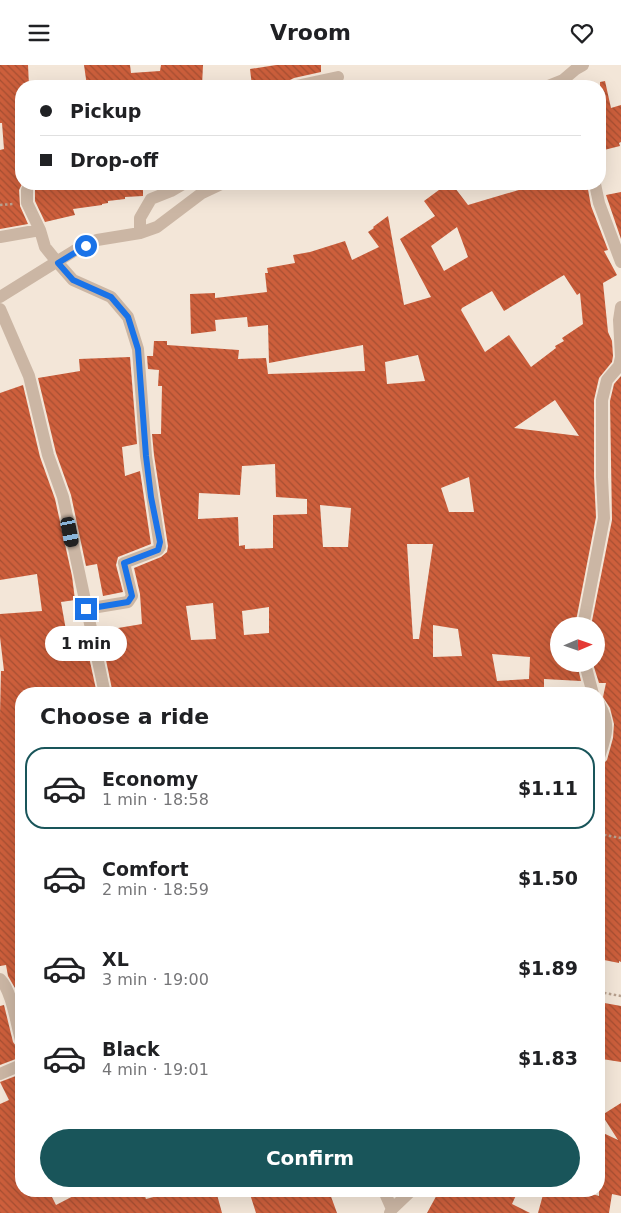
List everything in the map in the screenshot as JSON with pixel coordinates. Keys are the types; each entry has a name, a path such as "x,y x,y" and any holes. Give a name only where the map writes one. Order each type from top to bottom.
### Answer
{"street":[{"path":"566,80 578,66"},
{"path":"321,80 337,76"},
{"path":"27,190 27,203 46,247 73,280 111,297 128,317 138,349 146,456 151,497 160,542 158,550 124,563 132,596 128,602 86,609"},
{"path":"140,233 140,219 150,199 173,190"},
{"path":"0,297 58,263 74,251 97,240 140,233 157,227 208,190"},
{"path":"597,190 598,203 621,262"},
{"path":"0,237 40,231"},
{"path":"585,617 604,518 602,400 606,381 619,366 621,357 619,320 621,307"},
{"path":"0,309 29,376 48,455 63,497 103,687"},
{"path":"587,673 591,687"},
{"path":"605,719 607,724 605,737"},
{"path":"0,979 4,983 9,995 15,1018"},
{"path":"0,1074 15,1068"},
{"path":"386,1197 391,1211 405,1197"}],"path":[{"path":"605,835 621,838"},
{"path":"605,993 621,996"}],"building":[{"path":"0,65 28,65 29,80 15,80 15,190 19,190 20,206 28,224 0,229 0,150 4,149 2,123 0,123"},
{"path":"84,65 130,65 131,73 160,71 161,65 203,65 202,80 86,80"},
{"path":"276,65 321,65 321,72 290,80 251,80 250,69"},
{"path":"606,86 611,108 621,105 620,146 606,150"},
{"path":"35,190 143,190 143,196 125,197 125,199 108,201 108,203 102,205 73,209 75,215 45,222 35,201"},
{"path":"439,190 457,190 468,205 519,190 588,190 591,206 608,250 604,251 617,275 603,283 608,332 612,341 613,356 612,362 599,378 594,400 596,517 577,617 550,617 550,673 579,673 581,681 544,679 544,687 112,687 100,631 142,624 140,594 134,568 161,557 167,552 168,546 152,434 161,434 162,386 158,386 159,370 148,369 147,356 153,356 154,341 167,341 167,345 239,350 238,359 266,358 268,374 365,371 363,345 269,363 268,325 248,327 247,317 215,320 216,331 191,334 190,294 215,293 215,298 267,292 265,273 268,273 267,268 295,263 293,255 310,252 345,241 352,260 379,247 368,232 388,216 404,305 431,297 400,239 435,216 424,201","holes":["457,227 468,257 444,271 431,246","564,275 577,295 580,293 583,324 562,338 564,341 555,346 556,348 531,367 509,335 485,352 461,310 492,291 504,311","418,355 425,381 387,384 385,362","555,400 579,436 514,428","275,464 276,497 307,499 307,514 273,515 273,548 245,549 245,545 239,546 238,517 198,519 199,493 240,495 242,466","469,477 474,512 449,512 441,488","320,505 351,508 348,547 323,547","407,544 433,544 419,639 413,639","213,603 216,639 191,640 186,606","269,607 269,633 244,635 242,611","433,625 458,629 462,656 433,657","492,654 530,657 529,679 497,681"]},
{"path":"621,192 621,239 606,195"},
{"path":"130,357 137,444 122,447 125,476 140,471 151,544 118,557 116,565 123,592 103,596 97,564 86,566 71,495 56,453 38,378 80,371 79,359"},
{"path":"621,376 621,962 619,961 619,963 605,960 605,762 613,738 614,724 610,708 605,700 606,683 599,683 596,673 605,673 605,617 593,617 612,520 610,401 614,384"},
{"path":"23,385 40,457 55,499 72,576 75,600 61,602 67,636 84,634 95,687 15,687 15,988 8,976 6,965 0,966 0,714 1,671 4,671 0,637 0,614 42,611 37,574 0,580 0,393"},
{"path":"605,1003 621,1006 621,1062 605,1059"},
{"path":"4,1005 15,1045 15,1059 0,1065 0,1006"},
{"path":"15,1076 15,1197 52,1197 56,1205 71,1197 145,1197 146,1199 154,1197 218,1197 222,1213 0,1213 0,1104 9,1100 0,1082"},
{"path":"621,1103 621,1196 612,1194 609,1213 538,1213 542,1197 605,1197 605,1134 618,1140 605,1120 605,1113"},
{"path":"251,1197 331,1197 337,1213 256,1213"},
{"path":"436,1197 515,1197 512,1204 530,1213 427,1213"}],"route":[{"path":"86,246 74,251 58,263 73,280 111,297 128,317 138,349 146,456 151,497 160,542 158,550 124,561 123,564 132,596 128,602 86,609"}]}
